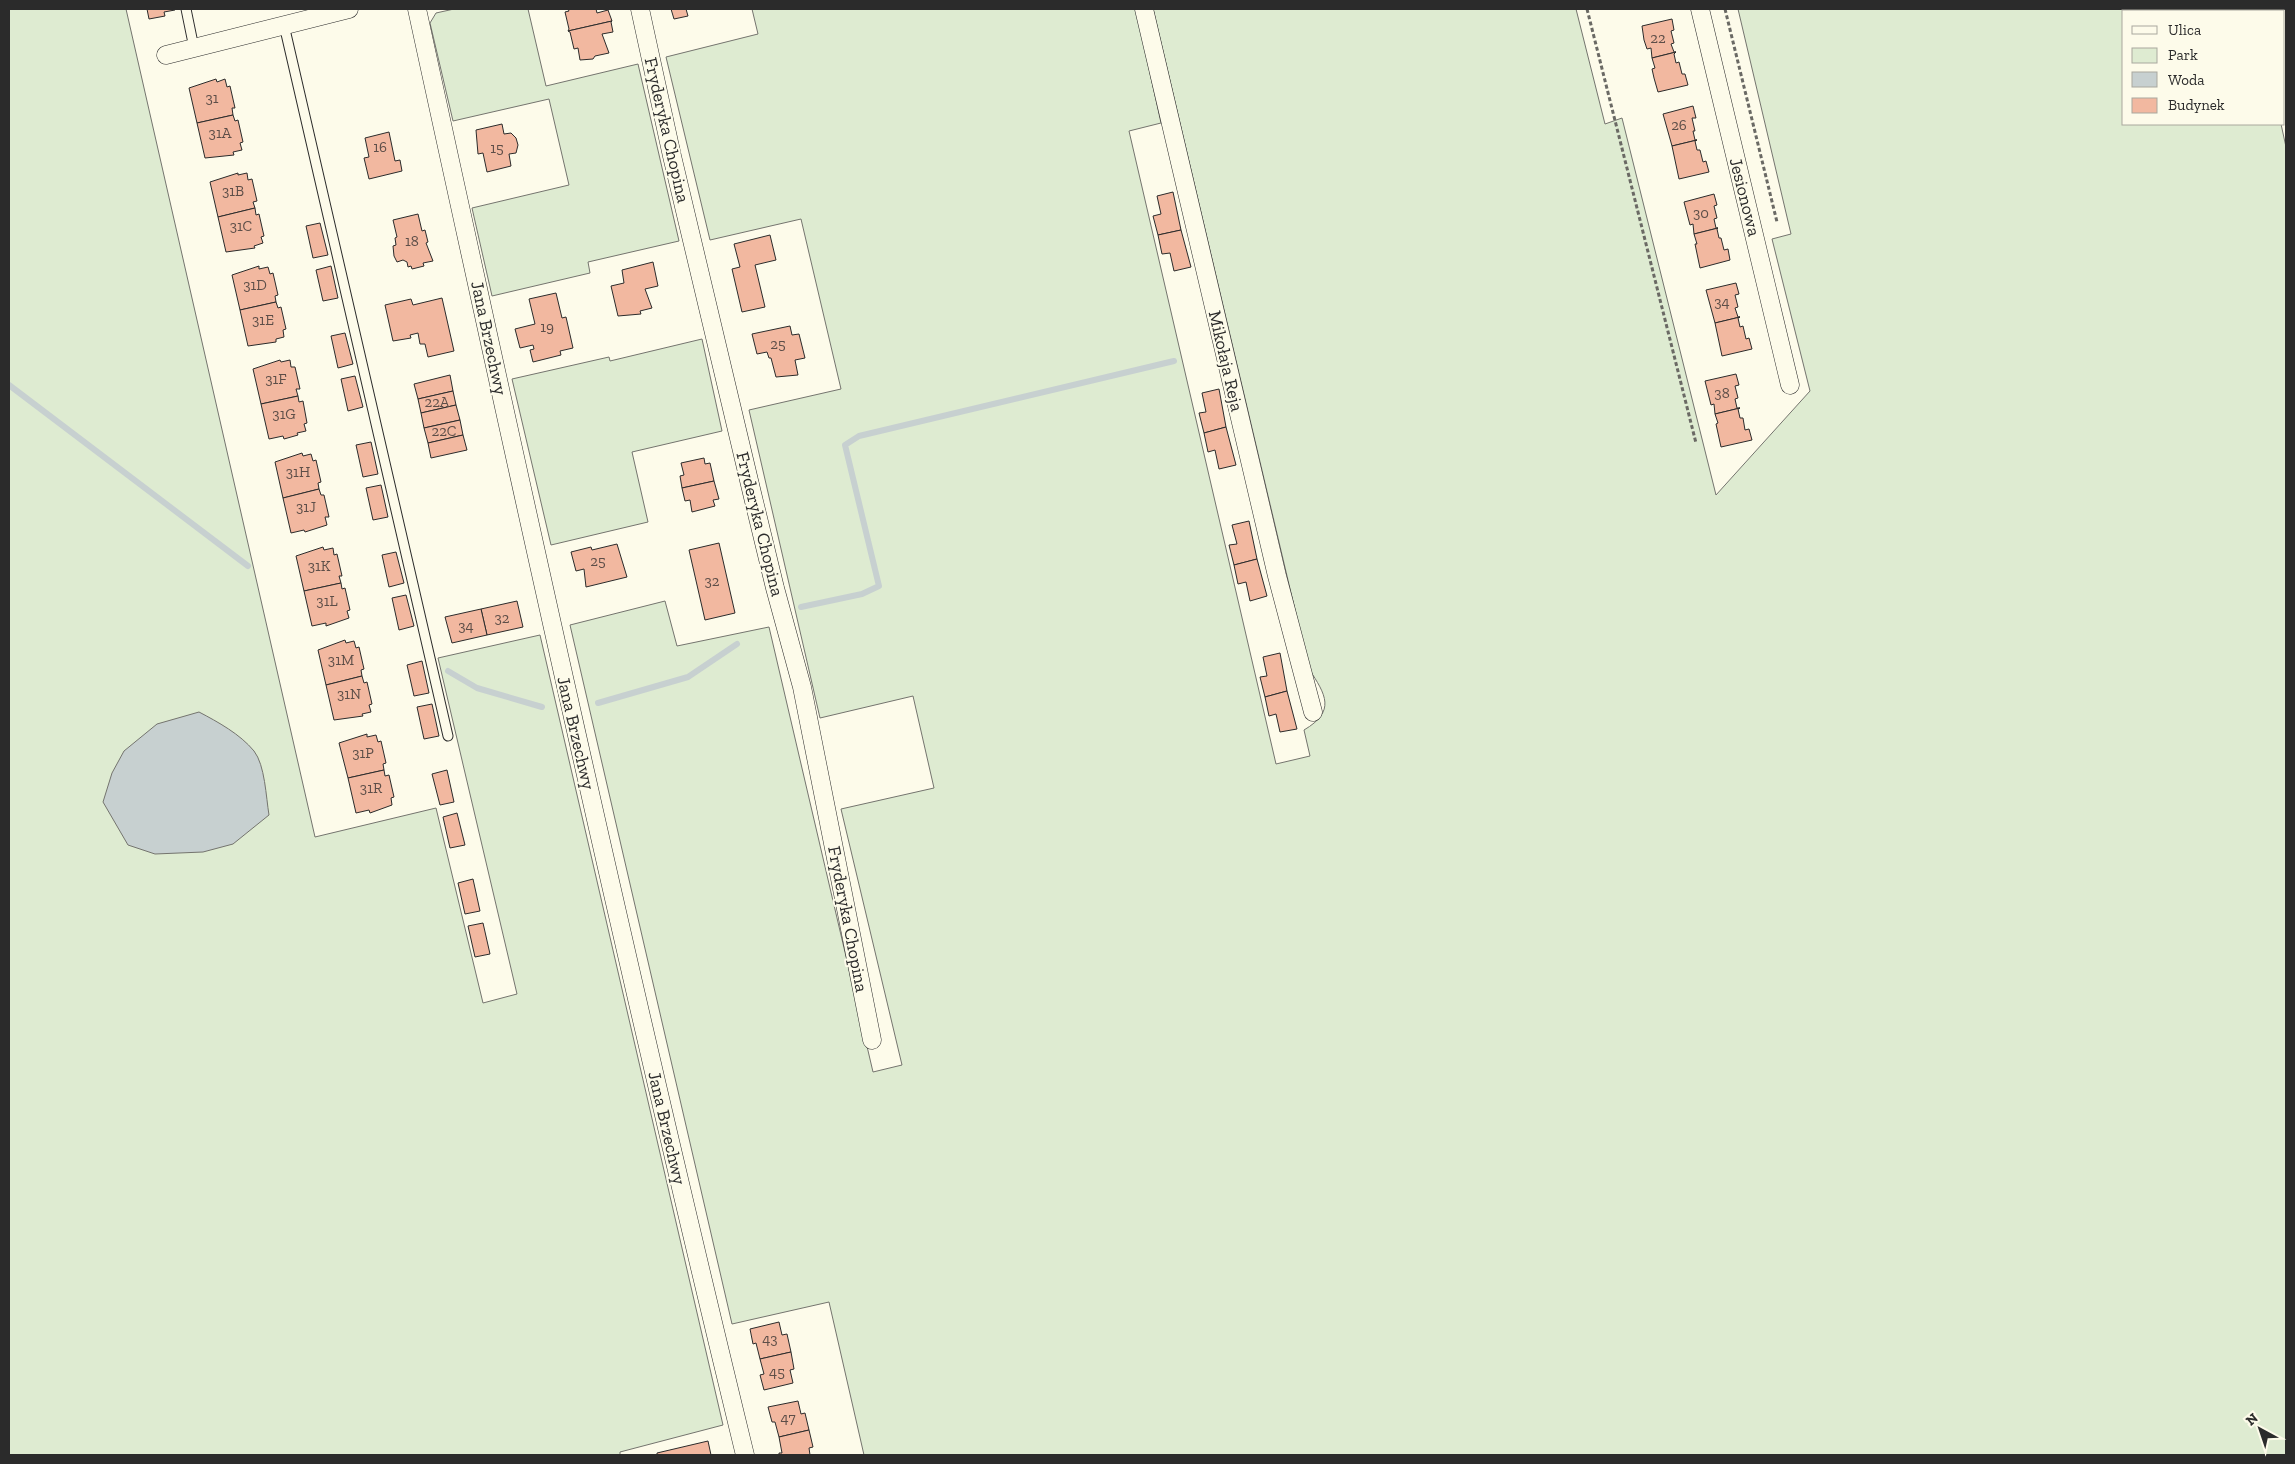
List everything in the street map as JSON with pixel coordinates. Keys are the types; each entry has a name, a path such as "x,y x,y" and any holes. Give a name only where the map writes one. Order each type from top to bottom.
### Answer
{"street":[{"path":"166,55 349,9"},
{"name":"Jana Brzechwy","path":"417,9 570,709 676,1171 745,1455"},
{"name":"Fryderyka Chopina","path":"640,9 672,156 774,588 802,687 872,1040"},
{"name":"Mikołaja Reja","path":"1144,9 1276,576 1313,712"},
{"name":"Jesionowa","path":"1700,9 1790,385"}],"lane":[{"path":"186,9 194,48"},
{"path":"284,25 448,736"}],"path":[{"path":"1587,9 1696,443"},
{"path":"1726,9 1778,222"}],"green space":[{"path":"9,9 126,9 315,837 436,808 483,1003 517,994 438,658 540,635 723,1425 620,1452 620,1455 9,1455"},
{"path":"454,9 528,9 546,86 638,64 679,241 588,262 590,273 492,296 472,208 569,185 549,99 453,121 430,23 436,13"},
{"path":"752,9 1136,9 1161,123 1129,131 1276,764 1310,756 1304,730 1321,716 1325,702 1320,687 1309,669 1153,9 1576,9 1605,124 1622,118 1716,495 1810,391 1772,239 1791,234 1738,9 2256,9 2122,10 2122,125 2281,125 2286,147 2286,1455 864,1455 829,1302 732,1324 570,625 665,601 677,646 769,627 873,1072 902,1065 841,809 934,788 913,696 820,718 749,410 841,389 801,219 710,240 666,57 758,34"},
{"path":"702,339 722,431 632,452 648,522 551,545 512,379 609,357 610,361"}],"water":[{"path":"199,712 221,724 254,751 261,764 269,815 233,844 203,852 155,854 128,845 103,802 112,773 124,751 157,724"}],"building":[{"path":"147,9 175,10 164,12 165,16 149,19"},
{"path":"568,9 596,9 597,13 608,10 612,21 568,31 565,12 569,11"},
{"path":"671,9 686,9 688,16 674,19"},
{"path":"1672,19 1674,30 1671,31 1674,43 1671,44 1674,52 1676,52 1652,58 1651,48 1647,49 1644,40 1642,26"},
{"path":"611,22 613,32 602,34 609,53 595,56 593,59 580,60 578,48 574,49 570,32 568,31"},
{"path":"1676,52 1674,54 1676,63 1679,62 1682,74 1685,74 1688,85 1658,92 1652,69 1655,68 1652,58"},
{"path":"216,79 217,82 225,79 227,87 230,86 235,108 232,108 233,115 197,123 189,88"},
{"path":"1693,106 1696,118 1692,118 1695,131 1693,131 1695,140 1697,140 1672,146 1663,114"},
{"path":"233,115 235,121 238,120 243,142 240,143 242,150 233,152 234,155 205,158 197,123"},
{"path":"502,124 504,134 511,133 516,138 518,145 516,153 509,154 511,166 487,172 483,153 478,154 476,130"},
{"path":"389,132 395,161 400,160 402,171 369,179 364,158 369,157 365,138"},
{"path":"1697,140 1695,141 1697,150 1700,150 1703,162 1706,161 1709,172 1679,179 1672,146"},
{"path":"238,173 238,175 247,173 248,180 252,179 257,201 253,202 255,208 218,217 210,182"},
{"path":"1173,192 1181,230 1158,235 1153,216 1161,214 1157,196"},
{"path":"1714,194 1717,205 1714,206 1717,218 1714,219 1716,228 1718,228 1694,234 1693,224 1690,225 1684,202"},
{"path":"255,208 256,215 259,214 264,236 261,237 263,243 254,246 255,248 226,252 218,217"},
{"path":"418,214 422,231 425,230 428,242 426,243 433,261 423,263 424,266 412,269 403,260 397,262 394,256 393,246 396,245 395,238 397,237 393,220"},
{"path":"320,223 328,255 313,258 306,226"},
{"path":"1718,228 1719,238 1721,238 1724,250 1728,249 1730,260 1700,268 1694,234"},
{"path":"1181,230 1191,267 1174,271 1170,253 1162,254 1158,235"},
{"path":"770,235 776,260 755,265 765,307 742,312 732,269 740,267 734,244"},
{"path":"653,262 658,286 645,289 652,308 640,311 641,314 618,316 611,286 624,283 622,270"},
{"path":"259,266 259,269 268,267 270,274 273,273 278,295 275,296 276,302 240,310 232,275"},
{"path":"331,266 338,298 323,301 316,270"},
{"path":"1736,283 1739,294 1735,295 1738,307 1735,308 1738,317 1740,317 1715,323 1706,290"},
{"path":"556,293 562,318 566,317 573,348 560,351 561,355 533,362 530,350 534,349 533,345 520,348 515,329 535,324 529,299"},
{"path":"442,298 454,351 428,357 425,344 420,344 418,333 410,335 411,338 393,341 385,305 411,299 413,305"},
{"path":"276,302 278,308 281,307 286,329 283,330 284,337 276,339 276,342 248,346 240,310"},
{"path":"1740,317 1738,318 1740,327 1743,326 1746,339 1749,338 1752,349 1722,356 1715,323"},
{"path":"790,326 792,335 799,334 805,358 795,360 798,375 776,377 771,358 769,358 767,352 757,354 752,334"},
{"path":"345,333 353,364 338,368 331,336"},
{"path":"280,360 281,362 290,360 291,367 295,367 300,389 296,389 298,396 261,404 253,369"},
{"path":"1736,374 1739,385 1735,386 1738,398 1735,399 1737,408 1740,408 1715,414 1714,404 1711,405 1705,381"},
{"path":"450,375 453,391 418,399 414,384"},
{"path":"355,376 363,407 348,411 341,379"},
{"path":"1219,389 1226,427 1204,433 1199,413 1206,412 1202,393"},
{"path":"453,391 456,405 421,413 418,399"},
{"path":"298,396 299,402 303,401 307,423 304,424 306,431 284,439 283,436 269,439 261,404"},
{"path":"456,405 460,420 424,428 421,413"},
{"path":"1740,408 1738,409 1740,418 1743,418 1745,430 1749,429 1752,440 1721,447 1715,414"},
{"path":"460,420 463,435 428,443 424,428"},
{"path":"1226,427 1236,465 1219,469 1215,450 1208,452 1204,433"},
{"path":"463,435 467,450 431,458 428,443"},
{"path":"371,442 378,474 363,477 356,445"},
{"path":"302,453 303,456 311,454 313,461 316,460 321,482 318,483 319,489 283,498 275,462"},
{"path":"704,458 705,464 710,463 714,481 682,488 680,476 684,475 681,463"},
{"path":"714,481 719,499 713,500 715,506 692,512 690,500 685,501 682,488"},
{"path":"381,485 388,517 373,520 366,488"},
{"path":"319,489 321,495 324,495 329,517 325,517 327,525 305,532 304,530 291,533 283,498"},
{"path":"1249,521 1257,559 1234,565 1229,545 1237,544 1232,525"},
{"path":"719,543 735,613 705,620 689,550"},
{"path":"617,544 627,577 586,587 584,569 576,571 571,552 591,547 592,550"},
{"path":"323,547 324,550 333,548 334,555 337,554 342,576 339,576 341,583 304,591 296,556"},
{"path":"396,552 404,583 389,587 382,555"},
{"path":"1257,559 1267,596 1250,601 1246,582 1238,584 1234,565"},
{"path":"341,583 342,589 345,588 350,610 347,611 349,618 326,626 326,623 312,626 304,591"},
{"path":"406,595 414,626 399,630 392,598"},
{"path":"517,601 523,627 487,635 481,609"},
{"path":"481,609 487,635 452,643 445,617"},
{"path":"345,640 346,643 354,641 356,648 359,647 364,669 361,670 362,676 326,685 318,650"},
{"path":"1280,653 1287,691 1265,697 1260,677 1267,676 1263,657"},
{"path":"422,661 429,693 414,696 407,665"},
{"path":"362,676 364,683 367,682 372,704 369,705 371,712 362,714 363,716 334,720 326,685"},
{"path":"1287,691 1297,729 1280,732 1276,714 1269,716 1265,697"},
{"path":"432,704 439,736 424,739 417,707"},
{"path":"367,734 367,737 376,735 378,742 381,741 386,763 383,764 384,770 348,778 339,743"},
{"path":"384,770 385,776 389,775 394,797 391,798 392,805 370,813 369,810 356,813 348,778"},
{"path":"447,770 454,802 440,805 432,774"},
{"path":"457,813 465,845 450,848 443,817"},
{"path":"473,879 480,911 465,914 458,883"},
{"path":"483,923 490,954 475,957 468,926"},
{"path":"779,1322 782,1335 787,1334 791,1352 760,1359 756,1343 753,1344 750,1329"},
{"path":"791,1352 794,1369 790,1370 793,1383 764,1390 760,1375 764,1374 760,1359"},
{"path":"798,1401 801,1414 805,1413 809,1430 779,1437 768,1407"},
{"path":"809,1430 813,1447 809,1448 810,1455 779,1455 779,1453 782,1453 779,1437"},
{"path":"708,1441 711,1455 657,1455 657,1453"}],"waterway":[{"path":"801,607 862,594 879,586 845,445 859,436 1174,361"},
{"path":"9,385 248,566"},
{"path":"598,703 688,677 737,644"},
{"path":"448,671 477,688 542,707"}]}
